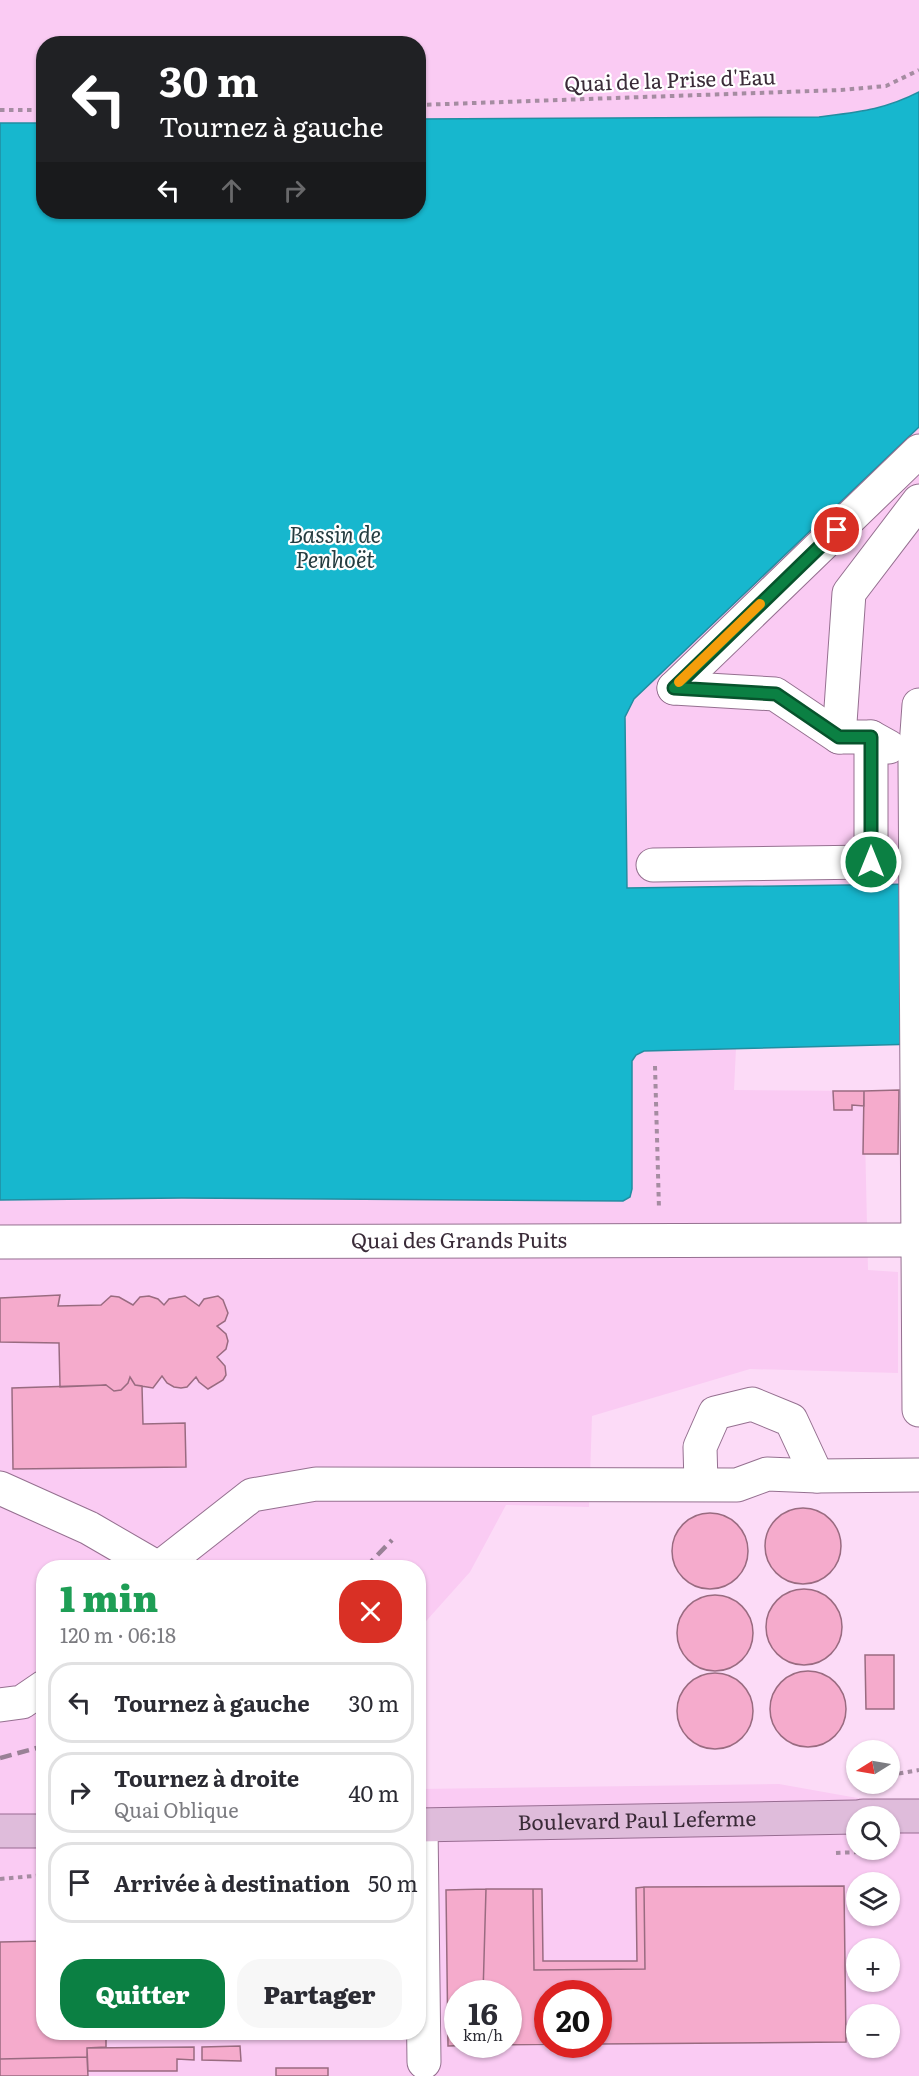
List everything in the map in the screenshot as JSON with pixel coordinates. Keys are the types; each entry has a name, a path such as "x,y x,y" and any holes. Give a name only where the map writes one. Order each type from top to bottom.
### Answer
{"main road":[{"path":"900,1816 919,1816"},
{"name":"Boulevard Paul Leferme","path":"426,1825 846,1817"},
{"path":"0,1831 36,1831"}],"street":[{"path":"915,761 855,737 776,694 674,688 919,451"},
{"path":"652,865 871,862 855,737 849,593 919,501"},
{"path":"919,705 915,761 919,1410"},
{"name":"Quai des Grands Puits","path":"0,1242 918,1240"},
{"path":"701,1484 700,1447 715,1413 753,1404 791,1420 817,1476"},
{"path":"169,1560 252,1496 316,1484 737,1485 767,1474 919,1475"},
{"path":"0,1488 89,1528 145,1560"},
{"path":"0,1705 22,1702 36,1693"},
{"path":"424,2040 424,2061"}],"path":[{"name":"Quai de la Prise d'Eau","path":"426,105 841,90 886,86 919,69"},
{"path":"0,110 36,110"},
{"path":"655,1066 659,1240"},
{"path":"900,1773 919,1770"},
{"path":"0,1879 36,1876"}],"shaded area":[{"path":"0,0 919,0 919,884 892,884 894,1044 736,1048 734,1090 864,1091 868,1270 898,1272 898,1373 750,1369 592,1416 589,1507 506,1505 470,1572 426,1621 426,1560 36,1560 36,2040 426,2040 426,1789 779,1784 919,1809 919,2076 0,2076"}],"water":[{"name":"Bassin de Penhoët","path":"919,92 919,427 634,699 625,717 627,888 919,884 919,1044 644,1051 636,1055 632,1061 632,1189 630,1197 623,1201 182,1198 0,1200 0,123 36,123 36,219 426,219 426,119 819,117 882,107"}],"building":[{"path":"899,1090 898,1154 863,1154 864,1091"},
{"path":"833,1091 864,1091 864,1106 852,1105 852,1110 834,1110"},
{"path":"60,1295 58,1306 101,1305 111,1296 119,1297 133,1305 140,1297 149,1296 158,1299 164,1305 169,1299 185,1296 199,1306 204,1299 218,1296 223,1300 228,1313 225,1321 217,1326 226,1334 228,1341 226,1349 217,1357 225,1366 226,1375 223,1380 208,1389 196,1377 187,1387 181,1388 167,1383 162,1376 153,1388 135,1385 130,1377 121,1390 114,1391 106,1385 60,1387 59,1343 0,1342 0,1298"},
{"path":"130,1377 135,1385 142,1386 143,1424 185,1423 186,1467 13,1469 12,1388 106,1385 114,1391 121,1390"},
{"path":"803,1508 817,1511 830,1519 838,1532 841,1546 838,1560 830,1573 817,1581 803,1584 789,1581 776,1573 768,1560 765,1546 768,1532 776,1519 789,1511"},
{"path":"710,1513 724,1516 737,1524 745,1537 748,1551 745,1565 737,1578 724,1586 710,1589 696,1586 683,1578 675,1565 672,1551 675,1537 683,1524 696,1516"},
{"path":"804,1589 818,1592 831,1600 839,1613 842,1627 839,1641 831,1654 818,1662 804,1665 790,1662 777,1654 769,1641 766,1627 769,1613 777,1600 790,1592"},
{"path":"715,1595 729,1598 742,1606 750,1619 753,1633 750,1647 742,1660 729,1668 715,1671 701,1668 688,1660 680,1647 677,1633 680,1619 688,1606 701,1598"},
{"path":"865,1655 894,1655 894,1709 866,1709"},
{"path":"808,1671 822,1674 835,1682 843,1695 846,1709 843,1723 835,1736 822,1744 808,1747 794,1744 781,1736 773,1723 770,1709 773,1695 781,1682 794,1674"},
{"path":"715,1673 729,1676 742,1684 750,1697 753,1711 750,1725 742,1738 729,1746 715,1749 701,1746 688,1738 680,1725 677,1711 680,1697 688,1684 701,1676"},
{"path":"844,1886 846,2042 612,2044 612,1980 534,1980 534,2044 522,2045 522,1980 483,1980 486,1889 533,1889 534,1970 645,1969 644,1887"},
{"path":"644,1887 645,1969 534,1970 533,1889 542,1889 543,1961 637,1961 636,1888"},
{"path":"486,1889 483,1980 447,1980 446,1890"},
{"path":"36,1941 36,2040 106,2040 106,2047 87,2048 87,2057 0,2059 0,1942"},
{"path":"240,2046 241,2061 202,2060 202,2047"},
{"path":"194,2047 194,2060 177,2059 177,2071 88,2071 87,2048"},
{"path":"87,2057 88,2076 0,2076 0,2059"},
{"path":"276,2068 328,2068 328,2076 276,2076"}],"railway":[{"path":"373,1560 392,1540"},
{"path":"0,1758 36,1748"}],"slow traffic":[{"path":"679,682 760,604"}],"route":[{"path":"837,530 674,688 776,694 839,737 871,737 871,862"}]}
